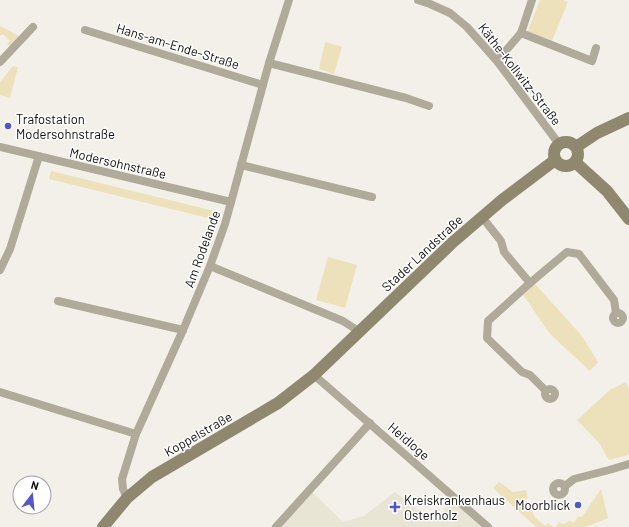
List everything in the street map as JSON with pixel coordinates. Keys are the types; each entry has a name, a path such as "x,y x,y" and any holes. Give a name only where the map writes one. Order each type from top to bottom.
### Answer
{"street":[{"name":"Am Rodelande","path":"127,498 123,489 122,479 136,434 183,330 210,266 225,224 269,63 289,0"},
{"name":"Käthe-Kollwitz-Straße","path":"418,0 450,13 467,27 497,61 559,144"},
{"path":"497,61 521,33 532,0"},
{"path":"0,62 33,27"},
{"name":"Hans-am-Ende-Straße","path":"85,30 263,85"},
{"path":"521,33 592,61 596,48"},
{"path":"269,63 406,98 429,106"},
{"path":"576,147 597,134 629,118"},
{"path":"568,142 576,147 579,154 576,162 569,166 561,166 555,160 554,151 559,144 568,142"},
{"name":"Modersohnstraße","path":"0,147 231,202"},
{"path":"0,270 10,250 39,156"},
{"name":"Stader Landstraße","path":"314,375 482,216 555,160"},
{"path":"576,162 607,191 629,219"},
{"path":"241,165 372,197"},
{"path":"482,216 501,241 504,252 530,282"},
{"path":"546,391 530,375 522,372 487,338 488,321 530,282 567,252 579,254 614,300 616,313"},
{"path":"210,266 343,321 360,332"},
{"path":"58,301 183,330"},
{"name":"Heidloge","path":"314,375 488,527"},
{"name":"Koppelstraße","path":"103,527 127,498 152,477 278,403 314,375"},
{"path":"0,392 136,434"},
{"path":"276,527 370,423"},
{"path":"565,486 574,479 629,464"}],"shaded area":[{"path":"540,0 563,0 568,2 551,43 527,33"},
{"path":"0,26 19,36 11,47 7,44 10,41 3,34 0,36"},
{"path":"325,42 342,47 334,74 319,69"},
{"path":"13,66 18,67 10,98 0,95 0,82"},
{"path":"51,171 214,211 212,219 49,179"},
{"path":"328,257 357,265 345,308 316,300"},
{"path":"534,283 582,336 598,362 590,371 550,334 522,293"},
{"path":"626,382 629,389 629,455 609,460 599,443 577,420 610,390"},
{"path":"499,482 513,492 526,490 528,498 525,499 528,510 532,510 535,518 546,526 548,523 553,527 536,527 493,488"},
{"path":"601,489 608,518 586,527 556,527 559,522 562,524 567,523 569,520 574,523 578,516 582,517"},
{"name":"Kreiskrankenhaus Osterholz","path":"312,492 343,522 364,516 395,492 433,522 455,497 486,527 280,527"}],"place":[{"name":"Trafostation Modersohnstraße","path":"8,126"},
{"name":"Moorblick","path":"578,505"},
{"name":"Kreiskrankenhaus Osterholz","path":"395,507"}]}
